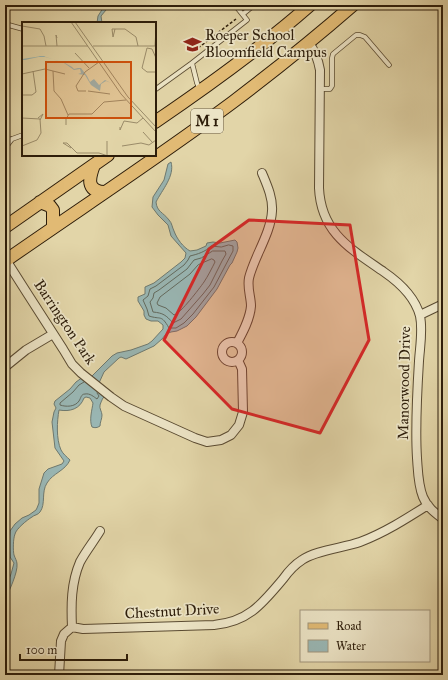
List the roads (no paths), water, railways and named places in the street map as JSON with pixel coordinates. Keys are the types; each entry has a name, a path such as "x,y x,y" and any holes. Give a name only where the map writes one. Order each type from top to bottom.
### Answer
{"main road":[{"name":"M 1","path":"156,121 200,91 310,5"},
{"name":"M 1","path":"5,260 182,139 233,102 309,43 353,5"},
{"path":"5,226 107,156"},
{"path":"94,165 90,177 91,185 94,189 104,192"},
{"path":"40,202 50,206 53,210 53,228"}],"street":[{"name":"Manorwood Drive","path":"309,43 318,58 320,70 319,188 320,202 324,216 339,238 405,289 414,302 420,315 421,330 417,404 417,450 420,484 423,496 428,506 443,519"},
{"name":"Barrington Park","path":"5,260 72,364 81,373 111,397 129,408 201,441 210,442 221,440 236,430 240,425 243,415 242,369 238,360 241,356 242,350 240,345 237,343 248,320 250,312 248,288 250,278 272,216 270,194 262,173"},
{"path":"420,315 443,304"},
{"path":"5,367 26,350 53,334"},
{"path":"237,343 232,342 226,344 222,352 226,360 232,362 238,360"},
{"name":"Chestnut Drive","path":"72,627 83,629 198,625 219,624 236,620 248,614 261,604 294,566 305,557 350,545 376,536 428,506"},
{"path":"59,675 61,641 64,634 72,627 72,599 75,575 81,560 100,530"}],"lane":[{"path":"156,89 248,20 235,5"},
{"path":"243,14 254,5"},
{"path":"5,24 22,29"},
{"path":"320,89 330,89 331,87 333,54 356,35 364,37 389,66"},
{"path":"192,63 200,91"},
{"path":"5,141 22,136"},
{"path":"5,148 12,140"}],"water":[{"path":"105,5 108,5 101,16 102,22 97,22 98,16"},
{"path":"171,162 172,167 170,178 156,202 159,210 171,222 175,234 180,242 190,251 206,246 207,243 220,243 235,240 238,248 237,252 217,289 196,317 187,326 166,334 154,346 126,359 121,357 119,358 104,372 99,383 104,397 100,406 102,415 100,426 96,428 92,427 91,418 93,403 90,398 84,398 80,405 74,409 67,411 59,410 57,425 59,446 70,460 65,467 47,483 44,490 43,505 40,512 25,522 16,532 13,548 17,568 13,582 5,599 5,589 14,563 10,557 10,531 22,518 36,510 39,503 39,489 44,473 48,469 62,464 64,461 55,448 52,422 56,408 54,404 55,401 83,377 91,377 112,356 117,353 148,344 163,329 163,325 158,321 146,319 144,311 138,301 138,297 145,294 145,287 154,283 185,258 186,253 171,236 168,225 152,207 153,197 164,180 168,164"}],"place":[{"name":"Roeper School Bloomfield Campus","path":"192,44"}]}
